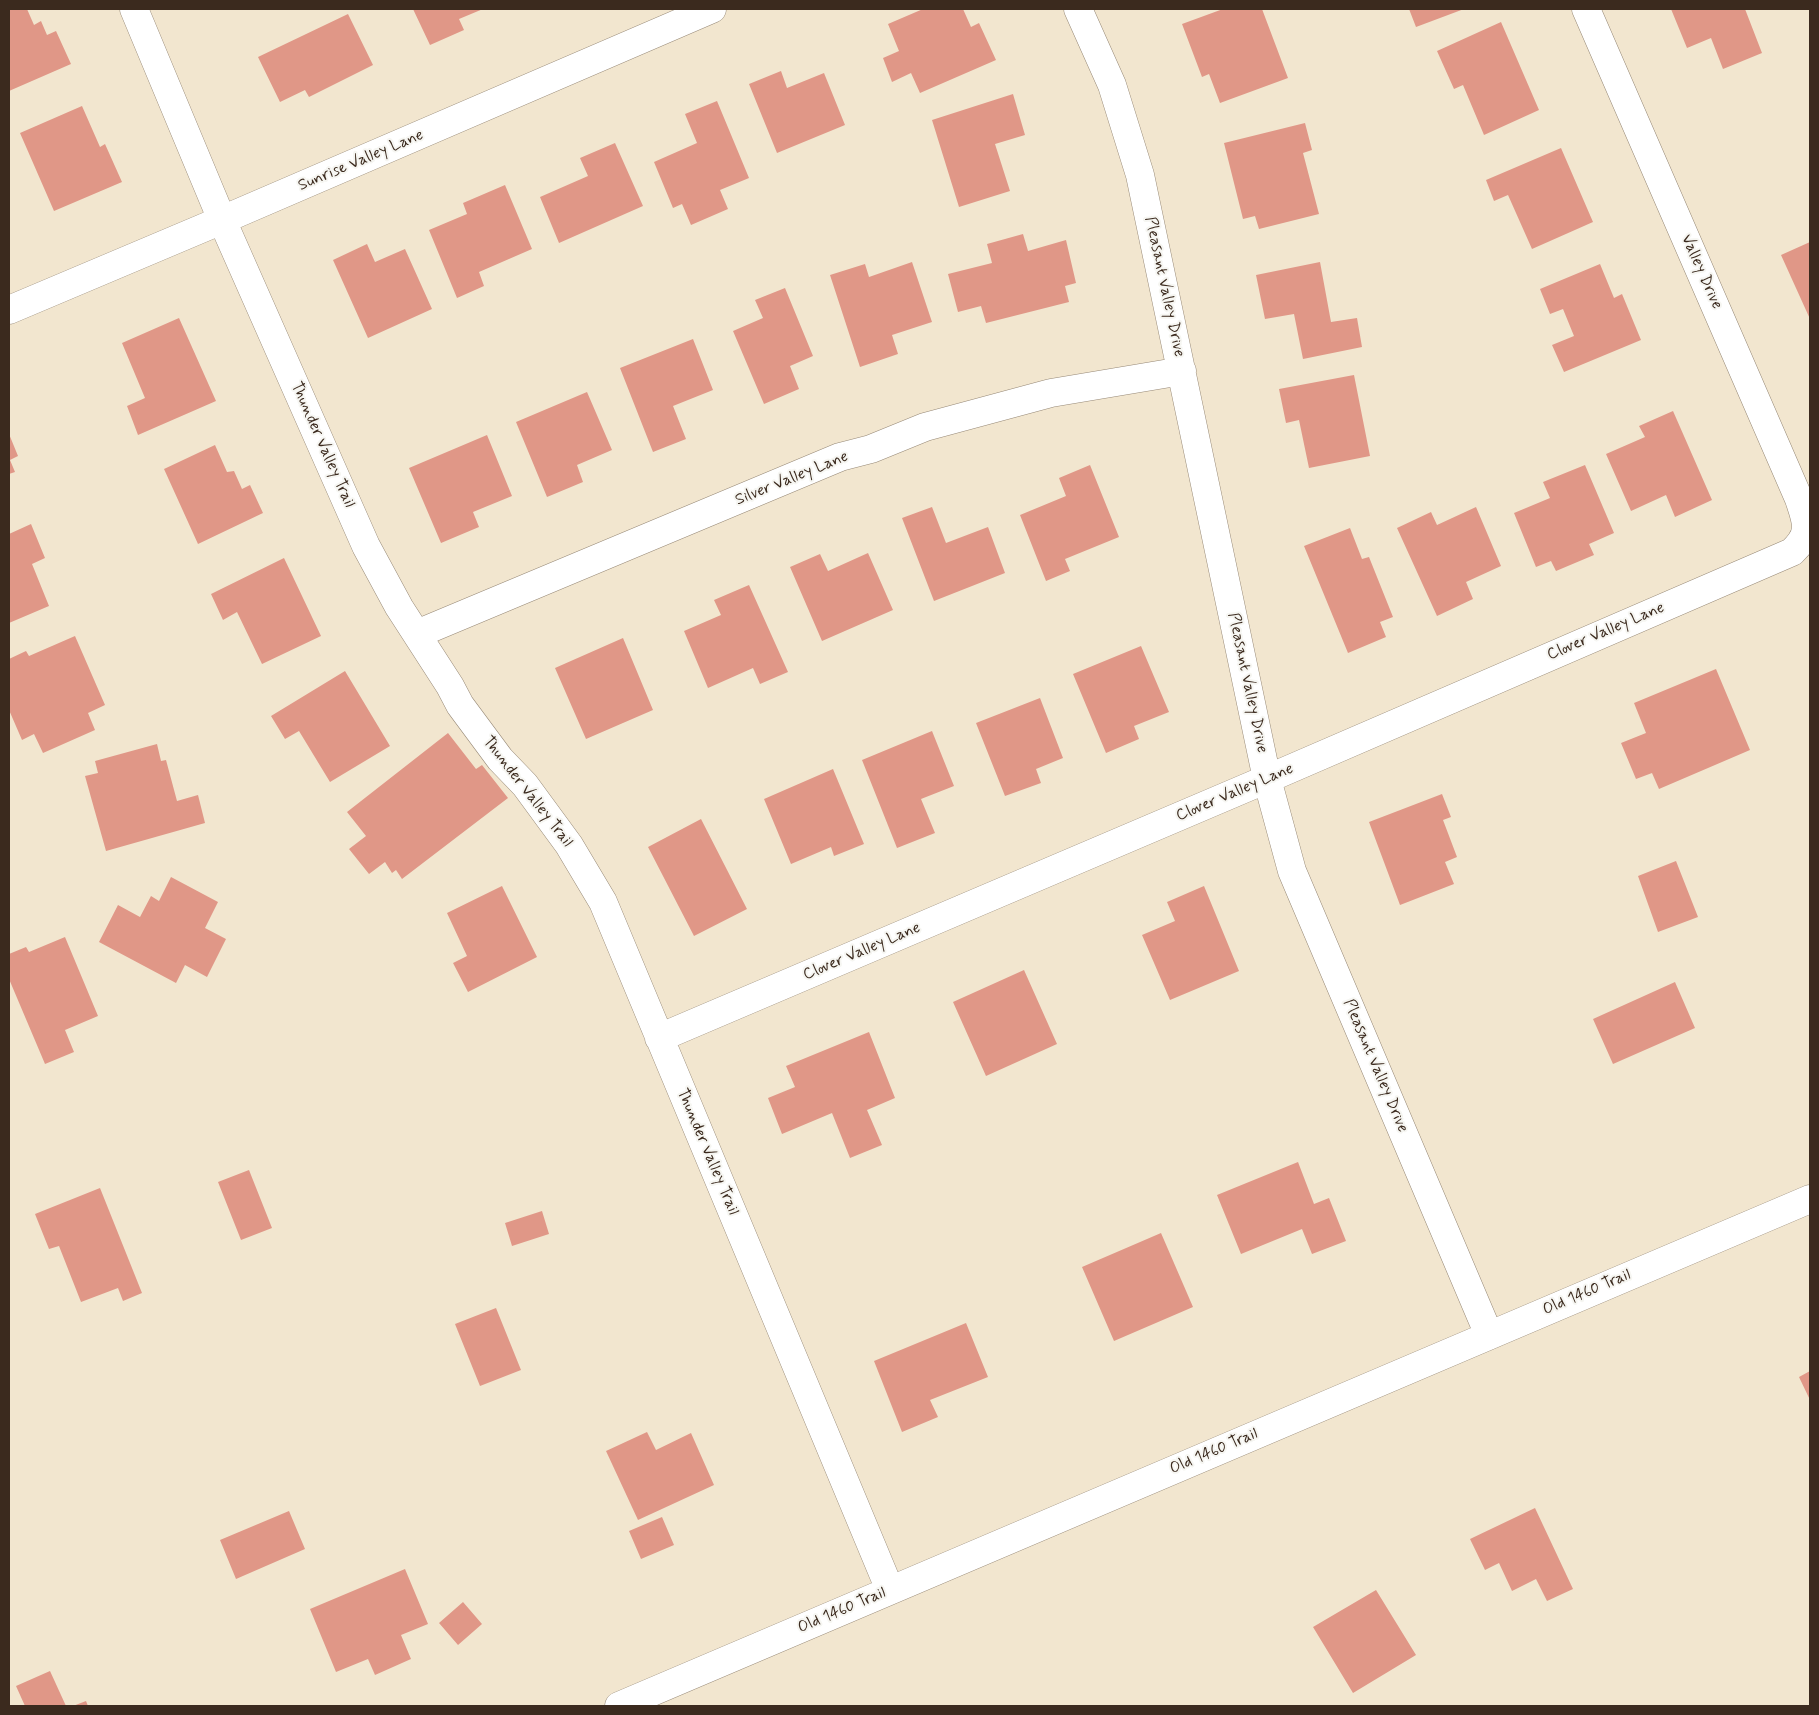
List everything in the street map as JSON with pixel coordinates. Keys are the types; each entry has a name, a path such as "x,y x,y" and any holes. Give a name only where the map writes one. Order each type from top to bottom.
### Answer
{"street":[{"name":"Thunder Valley Trail","path":"134,9 222,220 366,546 399,608 450,686 460,705 500,759 525,786 574,853 603,902 890,1590"},
{"name":"Sunrise Valley Lane","path":"9,310 712,9"},
{"name":"Pleasant Valley Drive","path":"1078,9 1112,85 1140,175 1267,779 1292,871 1489,1335"},
{"name":"Valley Drive","path":"1586,9 1799,499 1806,520 1804,538"},
{"name":"Silver Valley Lane","path":"417,634 831,461 870,449 925,427 1051,393 1182,371"},
{"name":"Clover Valley Lane","path":"659,1038 1267,779 1792,552 1804,538"},
{"name":"Old 1460 Trail","path":"619,1706 1810,1199"}],"building":[{"path":"9,9 27,9 34,25 41,21 47,35 56,31 71,64 9,91"},
{"path":"413,9 483,9 459,19 464,30 430,45"},
{"path":"923,9 963,9 971,27 979,23 996,60 920,93 911,73 892,82 883,58 899,51 888,24"},
{"path":"1223,9 1262,9 1288,78 1220,103 1209,74 1202,77 1182,24"},
{"path":"1409,9 1464,9 1416,27"},
{"path":"1671,9 1745,9 1762,53 1723,69 1711,38 1687,48"},
{"path":"348,14 373,65 309,97 305,90 280,102 258,57"},
{"path":"1501,22 1539,110 1484,135 1463,85 1454,89 1437,51"},
{"path":"781,71 787,88 824,73 845,125 777,153 749,84"},
{"path":"1013,94 1025,135 995,144 1010,191 959,207 932,120"},
{"path":"717,101 749,178 720,190 728,209 691,225 682,204 673,208 654,162 697,143 685,114"},
{"path":"82,106 100,147 105,144 122,182 54,211 20,133"},
{"path":"1305,123 1312,150 1303,153 1319,214 1259,229 1255,216 1243,219 1224,143"},
{"path":"615,143 643,206 559,243 540,197 588,176 580,158"},
{"path":"1561,148 1593,222 1532,249 1508,195 1494,201 1486,180"},
{"path":"505,185 532,249 479,272 484,286 457,298 429,230 467,214 463,203"},
{"path":"1023,234 1028,251 1066,240 1076,283 1065,286 1069,302 986,323 981,306 958,312 948,274 992,263 987,244"},
{"path":"1810,242 1810,319 1781,255"},
{"path":"367,244 375,262 405,249 432,309 368,338 333,260"},
{"path":"912,262 932,322 892,335 898,354 860,367 830,275 865,264 869,277"},
{"path":"1320,262 1331,322 1357,318 1362,347 1303,359 1294,314 1265,319 1256,275"},
{"path":"1600,264 1614,298 1622,294 1641,340 1564,372 1552,345 1574,336 1563,309 1550,314 1540,289"},
{"path":"785,288 813,356 790,366 799,389 764,404 733,331 763,318 755,300"},
{"path":"179,318 216,401 138,435 127,406 145,398 122,343"},
{"path":"693,339 713,390 673,406 686,439 653,452 620,368"},
{"path":"1354,375 1370,456 1309,468 1299,420 1286,423 1279,389"},
{"path":"587,392 612,450 577,465 583,482 547,497 516,422"},
{"path":"1673,411 1712,500 1675,517 1666,495 1631,511 1606,454 1645,437 1639,426"},
{"path":"9,434 18,456 10,460 15,472 9,474"},
{"path":"487,435 512,496 473,512 479,527 441,543 409,468"},
{"path":"215,445 227,472 234,471 242,489 250,485 263,513 198,544 164,469"},
{"path":"1090,465 1119,537 1065,559 1070,571 1046,581 1020,515 1066,496 1059,478"},
{"path":"1585,465 1614,533 1589,544 1594,555 1556,571 1551,561 1536,567 1514,513 1550,498 1543,482"},
{"path":"932,507 946,543 988,527 1005,573 934,601 902,518"},
{"path":"1476,507 1501,566 1466,582 1473,599 1437,616 1397,528 1431,512 1437,525"},
{"path":"31,524 45,558 32,564 49,606 9,623 9,534"},
{"path":"1350,528 1362,559 1369,557 1393,617 1380,622 1386,637 1348,653 1304,546"},
{"path":"868,553 893,610 822,641 790,567 820,554 828,571"},
{"path":"284,558 321,636 262,664 237,612 223,620 211,594"},
{"path":"749,585 788,672 760,684 753,668 708,688 684,631 721,615 714,600"},
{"path":"75,636 105,705 88,713 95,730 43,753 34,734 22,740 9,710 9,659 26,651 29,656"},
{"path":"623,638 653,710 586,739 555,668"},
{"path":"1141,646 1169,712 1134,726 1139,739 1106,753 1073,674"},
{"path":"1716,669 1750,750 1659,789 1652,773 1636,779 1621,743 1646,733 1634,703"},
{"path":"345,671 390,746 330,782 299,731 285,739 271,716"},
{"path":"1040,698 1063,758 1036,769 1041,783 1005,796 976,723"},
{"path":"932,731 954,786 921,799 935,833 897,848 862,760"},
{"path":"448,733 476,769 482,765 508,798 402,879 396,870 392,873 385,862 369,874 349,849 366,836 347,812"},
{"path":"157,744 161,761 166,760 177,801 198,795 205,823 106,851 85,776 98,773 95,761"},
{"path":"833,769 864,844 834,856 831,847 791,864 764,799"},
{"path":"1442,794 1451,817 1443,820 1457,857 1445,862 1454,884 1400,905 1369,822"},
{"path":"701,819 747,909 694,936 648,847"},
{"path":"1676,861 1698,917 1658,932 1638,876"},
{"path":"171,877 218,902 205,928 226,939 207,977 185,965 176,983 99,942 118,905 140,917 151,896 159,901"},
{"path":"502,886 537,957 468,992 453,963 467,956 447,913"},
{"path":"1204,886 1239,971 1170,1000 1142,935 1175,921 1167,902"},
{"path":"65,937 98,1016 65,1030 74,1052 45,1064 9,979 9,954 26,947 29,952"},
{"path":"1024,970 1057,1044 986,1076 953,1002"},
{"path":"1675,982 1695,1028 1613,1064 1593,1019"},
{"path":"869,1032 895,1098 867,1110 882,1145 850,1158 832,1113 782,1134 768,1098 795,1087 786,1066"},
{"path":"1298,1162 1314,1204 1329,1198 1346,1241 1312,1254 1302,1229 1241,1254 1217,1195"},
{"path":"249,1170 272,1228 241,1240 218,1182"},
{"path":"100,1188 142,1293 123,1301 118,1288 81,1302 59,1246 49,1249 35,1214"},
{"path":"542,1211 549,1234 512,1246 505,1223"},
{"path":"1161,1233 1193,1307 1114,1341 1082,1267"},
{"path":"496,1308 521,1370 480,1386 455,1324"},
{"path":"966,1323 988,1377 930,1400 938,1417 902,1432 874,1361"},
{"path":"1810,1371 1810,1400 1799,1377"},
{"path":"647,1432 656,1450 691,1433 714,1485 638,1520 606,1451"},
{"path":"1535,1508 1573,1589 1547,1601 1536,1579 1512,1591 1499,1563 1485,1570 1470,1539"},
{"path":"289,1511 305,1549 236,1579 220,1540"},
{"path":"662,1517 674,1545 641,1559 629,1531"},
{"path":"405,1569 428,1624 401,1635 411,1659 375,1675 368,1659 336,1672 310,1609"},
{"path":"1376,1590 1416,1655 1353,1693 1313,1627"},
{"path":"463,1602 482,1624 458,1645 439,1623"},
{"path":"50,1671 66,1706 25,1706 16,1686"},
{"path":"86,1701 88,1706 73,1706"}]}
